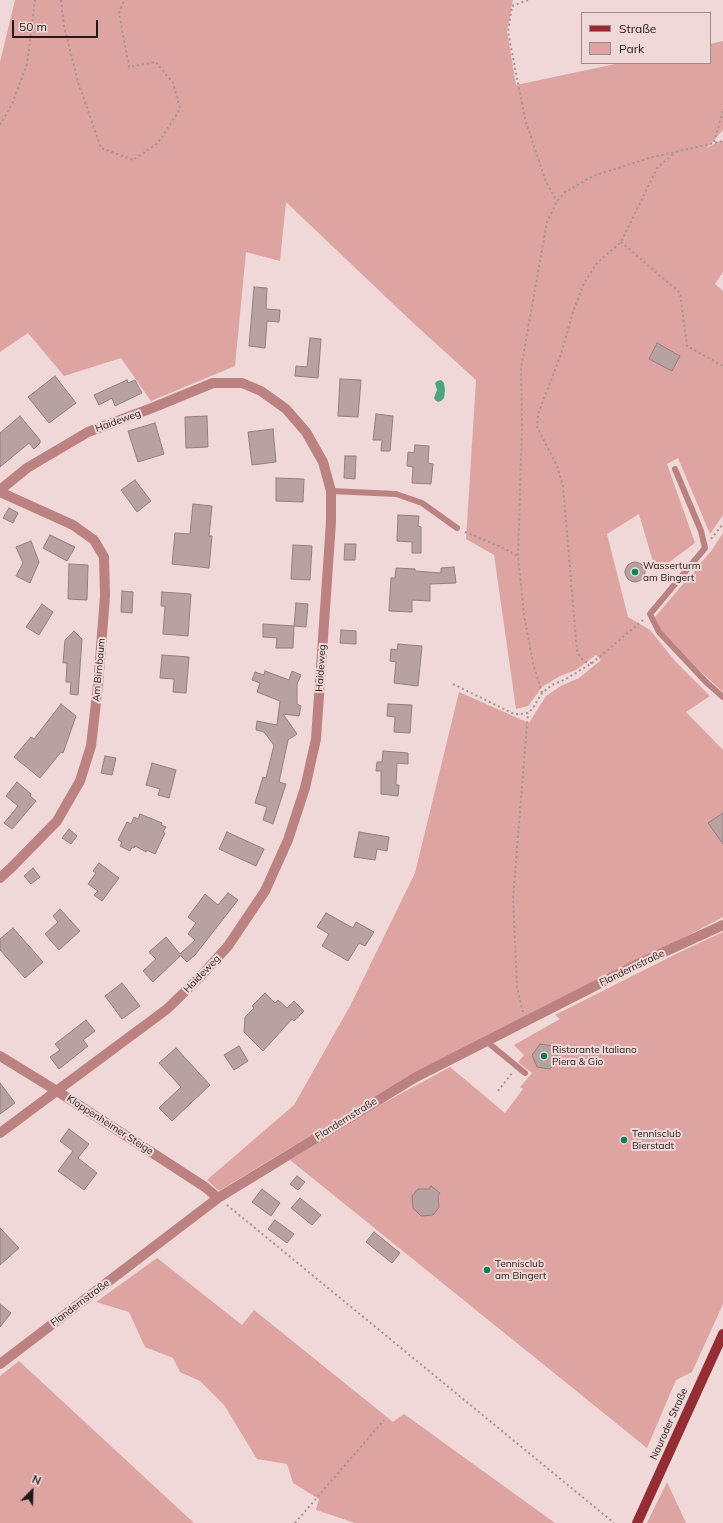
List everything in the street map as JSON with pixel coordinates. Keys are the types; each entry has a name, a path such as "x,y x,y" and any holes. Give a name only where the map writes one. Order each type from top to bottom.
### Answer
{"main road":[{"name":"Nauroder Straße","path":"637,1523 723,1334"}],"street":[{"name":"Haideweg","path":"0,491 27,468 88,432 213,383 242,382 261,391 286,409 306,432 323,462 331,491 332,522 316,739 305,788 288,840 265,891 228,946 200,977 167,1008 0,1133"},
{"name":"Am Birnbaum","path":"0,491 73,525 94,540 104,557 105,596 98,685 91,746 80,781 57,821 0,878"},
{"name":"Flandernstraße","path":"0,1364 218,1198 416,1077 638,964 723,925"},
{"name":"Kloppenheimer Steige","path":"0,1056 57,1091 205,1187 218,1198"}],"lane":[{"path":"675,469 701,531 705,548 650,614 659,632 706,682 723,697"},
{"path":"331,491 396,494 422,503 457,528"},
{"path":"486,1041 525,1073"}],"path":[{"path":"0,125 12,104 27,64 35,0"},
{"path":"61,0 64,26 78,82 101,148 132,160 158,143 180,109 173,83 156,62 129,67 119,13 124,0"},
{"path":"528,0 512,6 508,32 525,119 546,182 557,201"},
{"path":"714,142 723,111"},
{"path":"542,693 533,664 524,615 518,556 522,427 521,368 547,222 557,201 565,192 593,176 649,158 723,141"},
{"path":"592,663 586,662 577,652 563,486 557,466 537,427 538,414 561,354 573,312 584,282 596,263 621,242 657,168 674,153"},
{"path":"621,242 680,293 687,346 723,366"},
{"path":"705,548 723,524"},
{"path":"457,528 518,556"},
{"path":"454,684 514,714 528,712 533,708 542,693 552,685 572,676 592,663 650,614"},
{"path":"525,1022 518,988 513,898 528,712"},
{"path":"498,1091 517,1066"},
{"path":"218,1198 614,1523"},
{"path":"295,1523 384,1420"}],"green space":[{"path":"15,0 513,0 507,31 516,85 615,64 711,64 711,44 723,41 723,130 707,148 717,142 723,141 723,272 715,284 723,291 723,515 710,534 678,458 667,464 695,543 656,572 639,514 607,534 628,617 650,630 675,661 710,696 686,712 723,750 723,917 676,942 606,975 557,1002 413,1073 219,1191 207,1180 294,1105 350,1006 415,873 459,692 529,723 546,696 561,686 579,678 601,660 596,655 576,670 560,676 542,687 528,706 516,709 494,555 466,539 476,380 410,320 286,202 280,261 246,252 235,366 151,401 121,358 64,376 28,333 0,352 0,62"},
{"path":"723,533 723,692 698,669 660,629 655,617 712,550"},
{"path":"723,932 723,1304 692,1372 676,1380 647,1448 290,1160 365,1113 450,1067 505,1113 523,1089 520,1087 532,1073 518,1062 524,1055 514,1045 560,1019 555,1015"},
{"path":"157,1258 242,1325 254,1310 393,1422 404,1414 555,1523 355,1523 316,1510 319,1499 293,1483 287,1464 257,1459 224,1405 200,1381 180,1372 173,1358 145,1347 129,1312 96,1302"},
{"path":"19,1361 194,1523 0,1523 0,1376"},
{"path":"667,1482 686,1523 647,1523"}],"shaded area":[{"path":"441,380 444,383 445,391 444,398 438,402 434,398 437,390 435,383"}],"building":[{"path":"254,287 267,288 266,309 280,310 279,322 267,321 265,348 249,346"},
{"path":"310,338 321,339 318,378 295,376 296,366 307,367"},
{"path":"657,343 680,356 672,371 649,359"},
{"path":"55,376 76,403 49,423 28,397"},
{"path":"340,379 361,380 358,417 338,416"},
{"path":"127,380 128,383 135,380 142,393 115,406 112,398 99,405 94,395"},
{"path":"376,414 393,416 390,451 381,451 382,440 373,440"},
{"path":"20,416 40,440 40,443 34,449 29,443 0,467 0,433"},
{"path":"207,416 208,447 186,448 185,417"},
{"path":"155,423 164,454 138,462 128,431"},
{"path":"273,429 276,462 252,465 248,432"},
{"path":"415,445 429,446 428,463 433,464 431,484 412,483 413,467 407,466 408,452 414,453"},
{"path":"345,456 356,456 355,479 344,478"},
{"path":"276,478 304,479 303,502 276,501"},
{"path":"135,480 151,501 137,512 121,490"},
{"path":"193,504 212,506 209,536 212,536 209,568 172,564 175,533 190,534"},
{"path":"9,508 18,513 13,523 3,518"},
{"path":"398,515 419,516 418,526 421,527 421,553 412,553 412,542 397,541"},
{"path":"50,535 75,547 67,561 43,548"},
{"path":"31,541 39,562 30,583 16,576 23,563 16,547"},
{"path":"345,544 356,544 355,560 344,560"},
{"path":"293,545 312,546 310,580 291,579"},
{"name":"Wasserturm am Bingert","path":"635,562 642,565 645,572 642,579 635,582 628,579 625,572 628,565"},
{"path":"69,564 88,565 87,600 68,599"},
{"path":"454,567 456,583 430,584 430,601 412,600 412,612 389,611 391,578 395,578 396,568 441,573 441,568"},
{"path":"122,591 133,592 132,613 121,612"},
{"path":"162,592 191,594 188,636 163,634 165,606 161,606"},
{"path":"296,603 308,604 306,627 294,626"},
{"path":"42,604 53,612 39,635 26,627"},
{"path":"263,624 294,626 293,648 276,648 277,638 263,637"},
{"path":"341,630 356,631 356,644 340,643"},
{"path":"74,631 82,639 78,695 70,694 71,682 66,682 67,663 63,663 65,640"},
{"path":"398,644 422,646 418,686 394,683 396,662 390,661 391,649 397,650"},
{"path":"162,655 189,657 186,693 173,692 174,679 160,678"},
{"path":"265,671 289,680 292,671 301,675 297,684 297,704 301,706 299,716 283,714 297,734 288,740 279,782 286,784 273,824 263,820 267,807 255,803 263,777 266,778 274,745 264,732 256,730 257,721 277,725 280,701 257,692 260,683 252,680 255,672 264,675"},
{"path":"61,704 76,716 63,753 61,752 40,778 14,757 31,737 34,739"},
{"path":"388,704 412,705 410,733 394,732 395,717 387,716"},
{"path":"383,751 408,753 408,764 397,763 396,785 399,785 398,796 381,794 381,771 376,771 377,762 382,762"},
{"path":"105,756 116,758 112,775 101,773"},
{"path":"152,763 176,770 169,798 158,795 160,789 146,785"},
{"path":"17,782 31,794 30,796 36,801 12,829 4,823 18,806 6,796"},
{"path":"723,813 723,844 708,823"},
{"path":"140,814 162,823 161,825 166,827 163,832 165,833 155,854 147,850 146,852 135,846 134,848 132,847 130,851 120,846 122,842 118,840 127,822 131,824 134,817 138,819"},
{"path":"69,829 77,836 71,844 62,838"},
{"path":"227,832 264,849 256,866 219,849"},
{"path":"359,832 389,837 387,851 377,849 375,860 354,857"},
{"path":"99,863 119,878 102,901 94,895 98,891 88,884 96,873 93,871"},
{"path":"33,868 40,877 31,884 24,876"},
{"path":"228,893 238,900 195,955 187,962 180,955 153,982 143,971 156,959 149,952 166,937 180,954 195,940 188,934 196,923 188,917 205,894 218,905"},
{"path":"60,909 80,931 59,950 45,934 58,922 53,916"},
{"path":"326,913 353,928 356,922 374,932 365,946 359,943 348,961 322,946 329,934 317,927"},
{"path":"13,928 43,962 25,978 0,950 0,939"},
{"path":"122,983 140,1006 122,1019 105,996"},
{"path":"265,993 275,1003 278,1000 287,1008 294,1001 304,1011 294,1021 292,1019 263,1051 244,1032 245,1017 254,1008 252,1006"},
{"path":"86,1020 95,1031 83,1040 88,1046 59,1069 50,1057 60,1050 55,1044"},
{"path":"540,1044 554,1046 559,1059 550,1069 537,1067 532,1055"},
{"path":"239,1046 248,1061 234,1070 224,1055"},
{"path":"176,1048 210,1085 172,1121 159,1108 181,1087 159,1063"},
{"path":"0,1083 15,1103 0,1114"},
{"path":"69,1129 89,1144 78,1158 97,1173 84,1190 58,1171 73,1151 60,1141"},
{"path":"297,1176 305,1182 298,1190 290,1184"},
{"path":"431,1186 440,1193 438,1196 439,1207 433,1215 421,1216 413,1208 412,1196 418,1189 429,1189"},
{"path":"262,1189 280,1203 271,1216 252,1202"},
{"path":"300,1198 321,1215 312,1225 291,1208"},
{"path":"275,1220 294,1234 287,1243 268,1229"},
{"path":"0,1228 19,1248 0,1265"},
{"path":"374,1232 400,1253 392,1263 366,1242"},
{"path":"0,1304 11,1313 0,1327"}],"place":[{"name":"Wasserturm am Bingert","path":"635,572"},
{"name":"Ristorante Italiano Piera & Gio","path":"544,1056"},
{"name":"Tennisclub Bierstadt","path":"624,1140"},
{"name":"Tennisclub am Bingert","path":"487,1270"}]}
